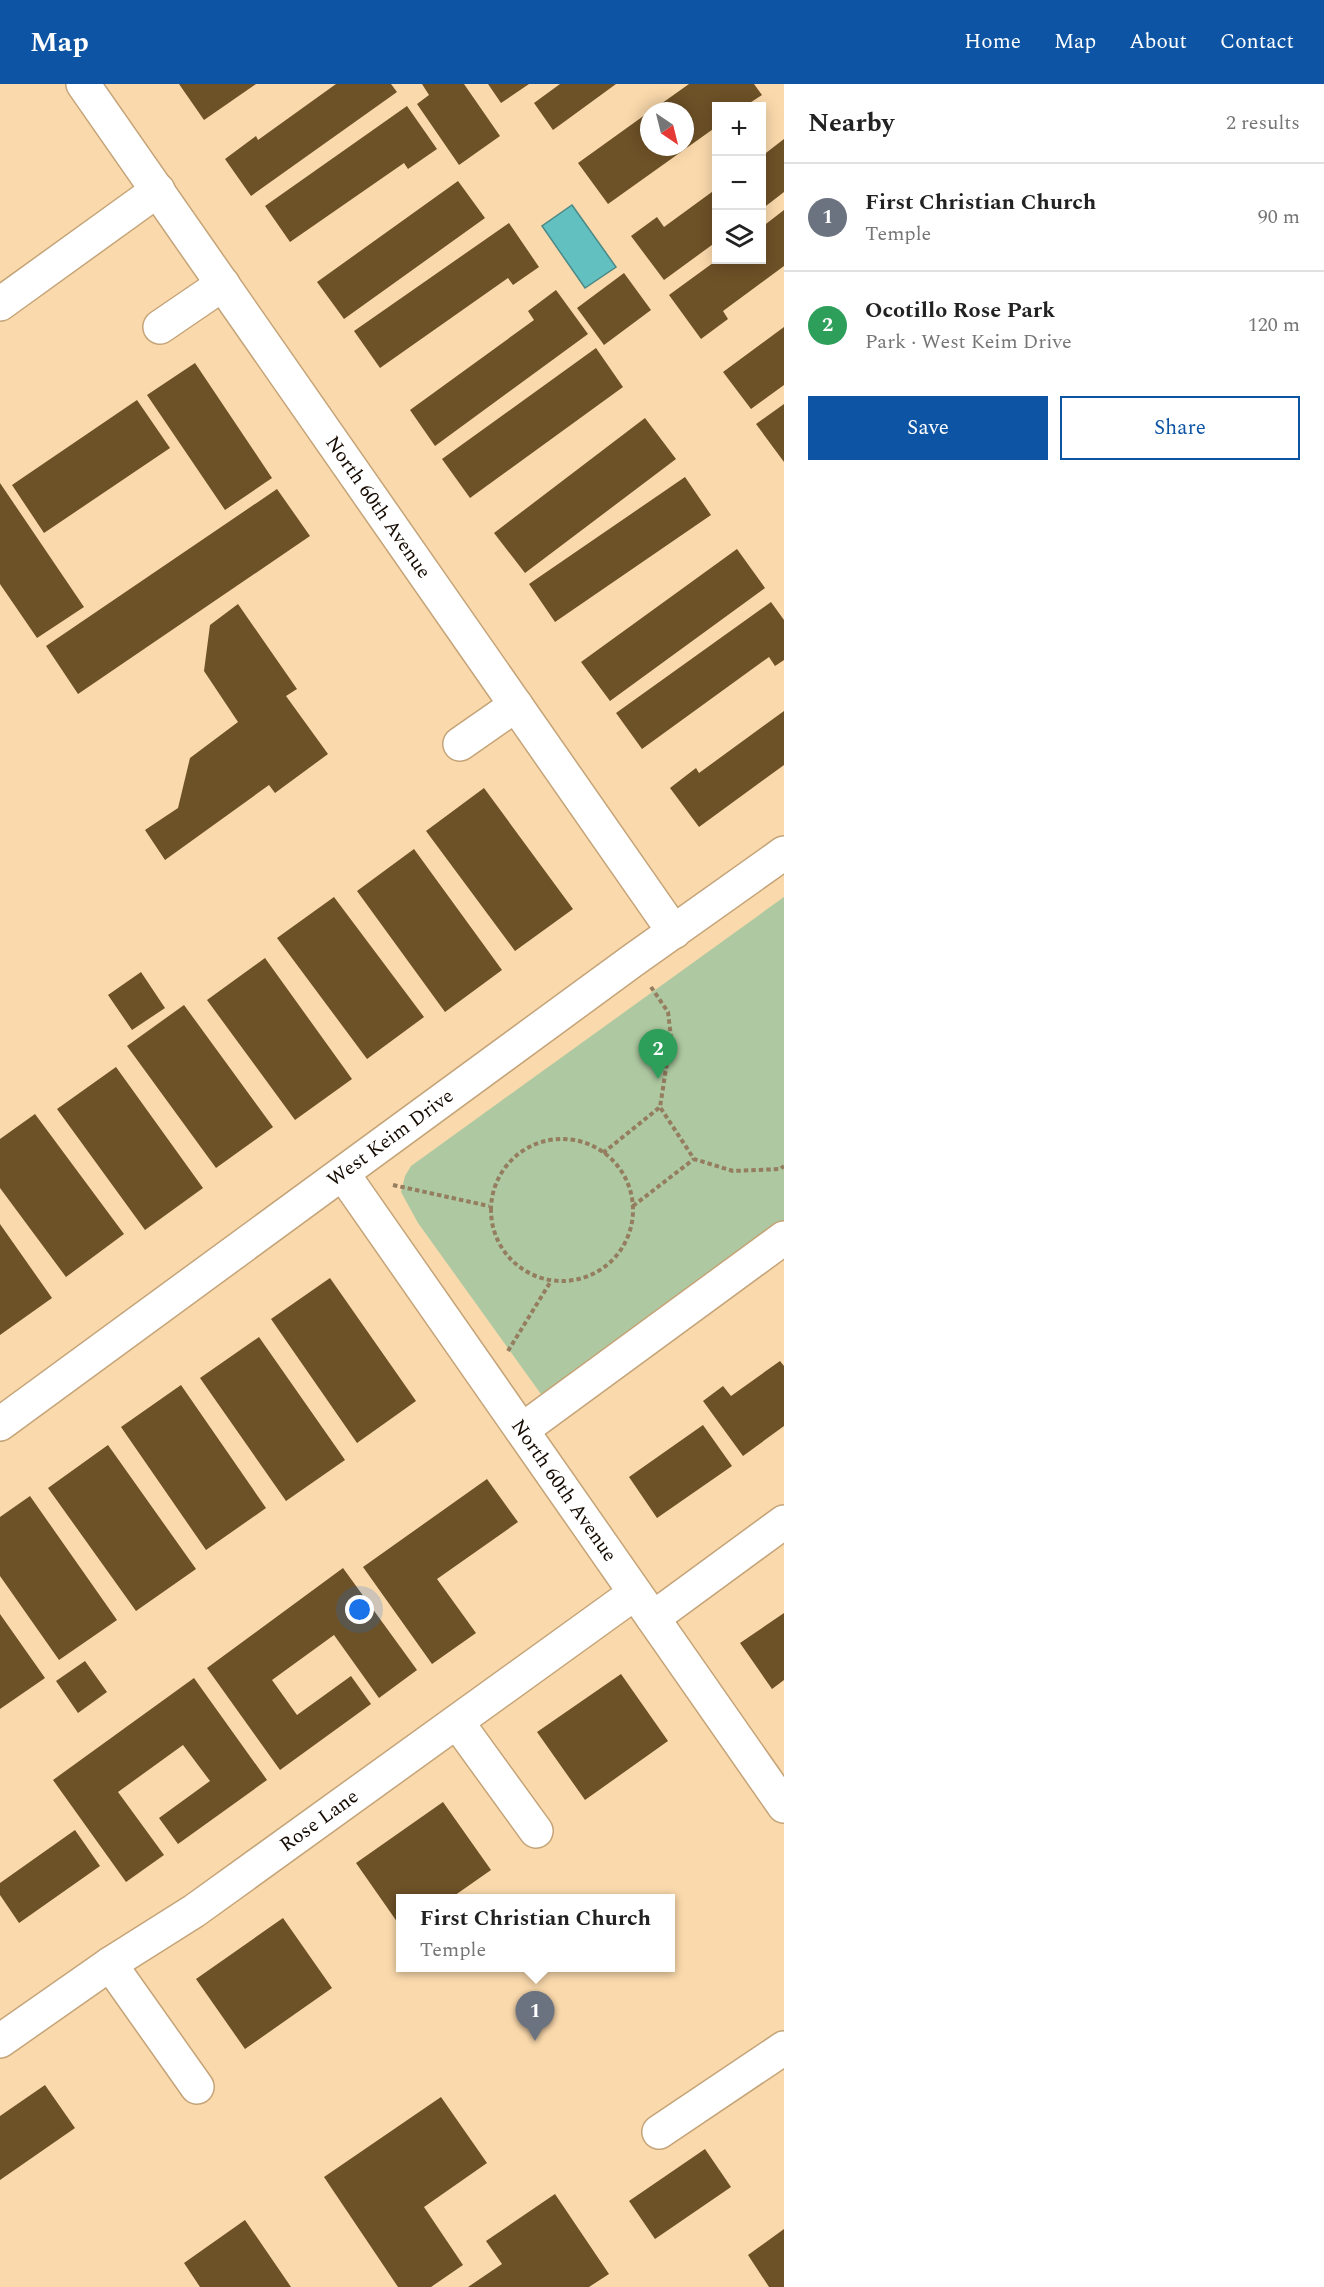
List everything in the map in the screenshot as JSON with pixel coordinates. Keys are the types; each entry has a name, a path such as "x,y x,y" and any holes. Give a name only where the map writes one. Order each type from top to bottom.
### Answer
{"street":[{"name":"North 60th Avenue","path":"83,84 674,932"},
{"path":"0,304 158,190"},
{"path":"160,327 223,284"},
{"path":"460,744 516,705"},
{"name":"West Keim Drive","path":"0,1424 784,853"},
{"name":"North 60th Avenue","path":"343,1174 783,1801"},
{"path":"522,1430 784,1238"},
{"name":"Rose Lane","path":"0,2041 110,1964 194,1911 457,1722 644,1605 784,1522"},
{"path":"457,1722 536,1832"},
{"path":"110,1964 197,2087"},
{"path":"659,2132 784,2048"}],"path":[{"path":"632,962 668,1012 671,1037 660,1107 694,1159 733,1170 780,1169 784,1166"},
{"path":"603,1153 660,1107"},
{"path":"567,1139 591,1145 603,1153 612,1159 623,1173 632,1197 632,1221 624,1245 609,1264 576,1280 551,1281 527,1273 508,1258 495,1236 489,1206 501,1172 518,1154 542,1142 567,1139"},
{"path":"632,1206 694,1159"},
{"path":"343,1174 489,1206"},
{"path":"488,1383 551,1281"}],"green space":[{"path":"784,897 784,1238 551,1408 418,1223 401,1192 405,1176 411,1166"}],"water":[{"path":"572,205 616,267 585,288 542,226"}],"building":[{"path":"179,84 256,84 204,120"},
{"path":"336,84 391,84 397,92 251,196 225,159 256,136 258,140"},
{"path":"422,84 464,84 500,136 459,165 417,104 429,95"},
{"path":"488,84 529,84 501,103"},
{"path":"560,84 616,84 553,130 534,103"},
{"path":"689,84 754,84 762,95 751,102 712,102 712,130 694,143 694,102 664,102"},
{"path":"407,106 437,149 408,169 404,163 290,242 265,206"},
{"path":"640,118 640,156 675,156 608,204 578,163"},
{"path":"784,139 784,192 766,206 766,156 766,153"},
{"path":"458,181 485,218 344,319 317,282"},
{"path":"712,192 712,245 664,280 631,236 657,217 664,227"},
{"path":"784,210 784,266 723,311 728,319 701,339 669,295 712,264 766,264 766,224"},
{"path":"509,223 539,267 513,285 508,278 380,368 354,331"},
{"path":"624,273 651,310 604,345 577,308"},
{"path":"556,290 588,334 435,446 410,410 534,320 528,311"},
{"path":"784,327 784,385 751,409 723,372"},
{"path":"596,348 623,387 470,498 442,459"},
{"path":"195,363 272,478 225,510 147,395"},
{"path":"137,400 170,448 44,533 12,485"},
{"path":"784,404 784,462 756,424"},
{"path":"645,418 676,459 525,573 494,533"},
{"path":"685,477 711,515 555,622 529,584"},
{"path":"0,483 84,607 37,638 0,584"},
{"path":"277,489 310,536 78,694 46,646"},
{"path":"737,549 765,588 610,701 581,662"},
{"path":"771,602 784,620 784,660 775,666 769,657 642,749 616,713"},
{"path":"238,604 297,689 286,696 328,754 275,793 269,785 165,860 145,830 178,808 190,758 238,722 204,671 210,625"},
{"path":"784,711 784,765 699,827 670,788 696,768 699,773"},
{"path":"484,788 573,909 515,951 426,831"},
{"path":"414,849 502,970 445,1012 357,891"},
{"path":"334,897 424,1017 367,1059 277,938"},
{"path":"265,958 352,1079 295,1120 207,1000"},
{"path":"141,972 165,1008 132,1030 108,995"},
{"path":"184,1005 273,1127 216,1168 127,1046"},
{"path":"116,1067 203,1188 145,1230 57,1109"},
{"path":"35,1114 124,1234 66,1277 0,1188 0,1139"},
{"path":"0,1224 52,1298 0,1335"},
{"path":"330,1278 416,1401 357,1443 271,1319"},
{"path":"259,1337 345,1460 286,1501 200,1378"},
{"path":"780,1361 784,1366 784,1426 743,1456 703,1401 723,1386 731,1396"},
{"path":"181,1385 266,1508 206,1550 121,1427"},
{"path":"703,1425 732,1466 657,1518 629,1477"},
{"path":"108,1445 196,1569 136,1611 48,1488"},
{"path":"487,1479 518,1522 437,1579 476,1633 432,1664 363,1567"},
{"path":"30,1496 117,1620 59,1660 0,1576 0,1517"},
{"path":"343,1568 417,1670 379,1698 334,1635 272,1680 297,1715 351,1676 371,1704 280,1770 207,1668"},
{"path":"784,1613 784,1680 772,1689 740,1643"},
{"path":"0,1614 45,1678 0,1709"},
{"path":"85,1661 107,1692 78,1713 56,1681"},
{"path":"621,1674 668,1741 585,1800 537,1732"},
{"path":"194,1678 267,1780 178,1844 159,1818 210,1781 183,1745 118,1792 164,1855 126,1882 53,1780"},
{"path":"443,1802 491,1870 457,1894 396,1894 396,1920 356,1863"},
{"path":"75,1830 100,1866 19,1923 0,1895 0,1883"},
{"path":"283,1918 332,1988 245,2049 196,1979"},
{"path":"45,2085 75,2128 0,2180 0,2116"},
{"path":"441,2097 487,2163 424,2207 463,2265 431,2287 398,2287 324,2177"},
{"path":"705,2149 731,2187 655,2239 629,2201"},
{"path":"555,2194 609,2274 589,2287 468,2287 502,2264 486,2241"},
{"path":"245,2220 291,2287 200,2287 184,2263"},
{"path":"784,2229 784,2287 769,2287 748,2255"}],"place":[{"name":"Ocotillo Rose Park","path":"658,1079"},
{"name":"First Christian Church","path":"535,2041"}]}
